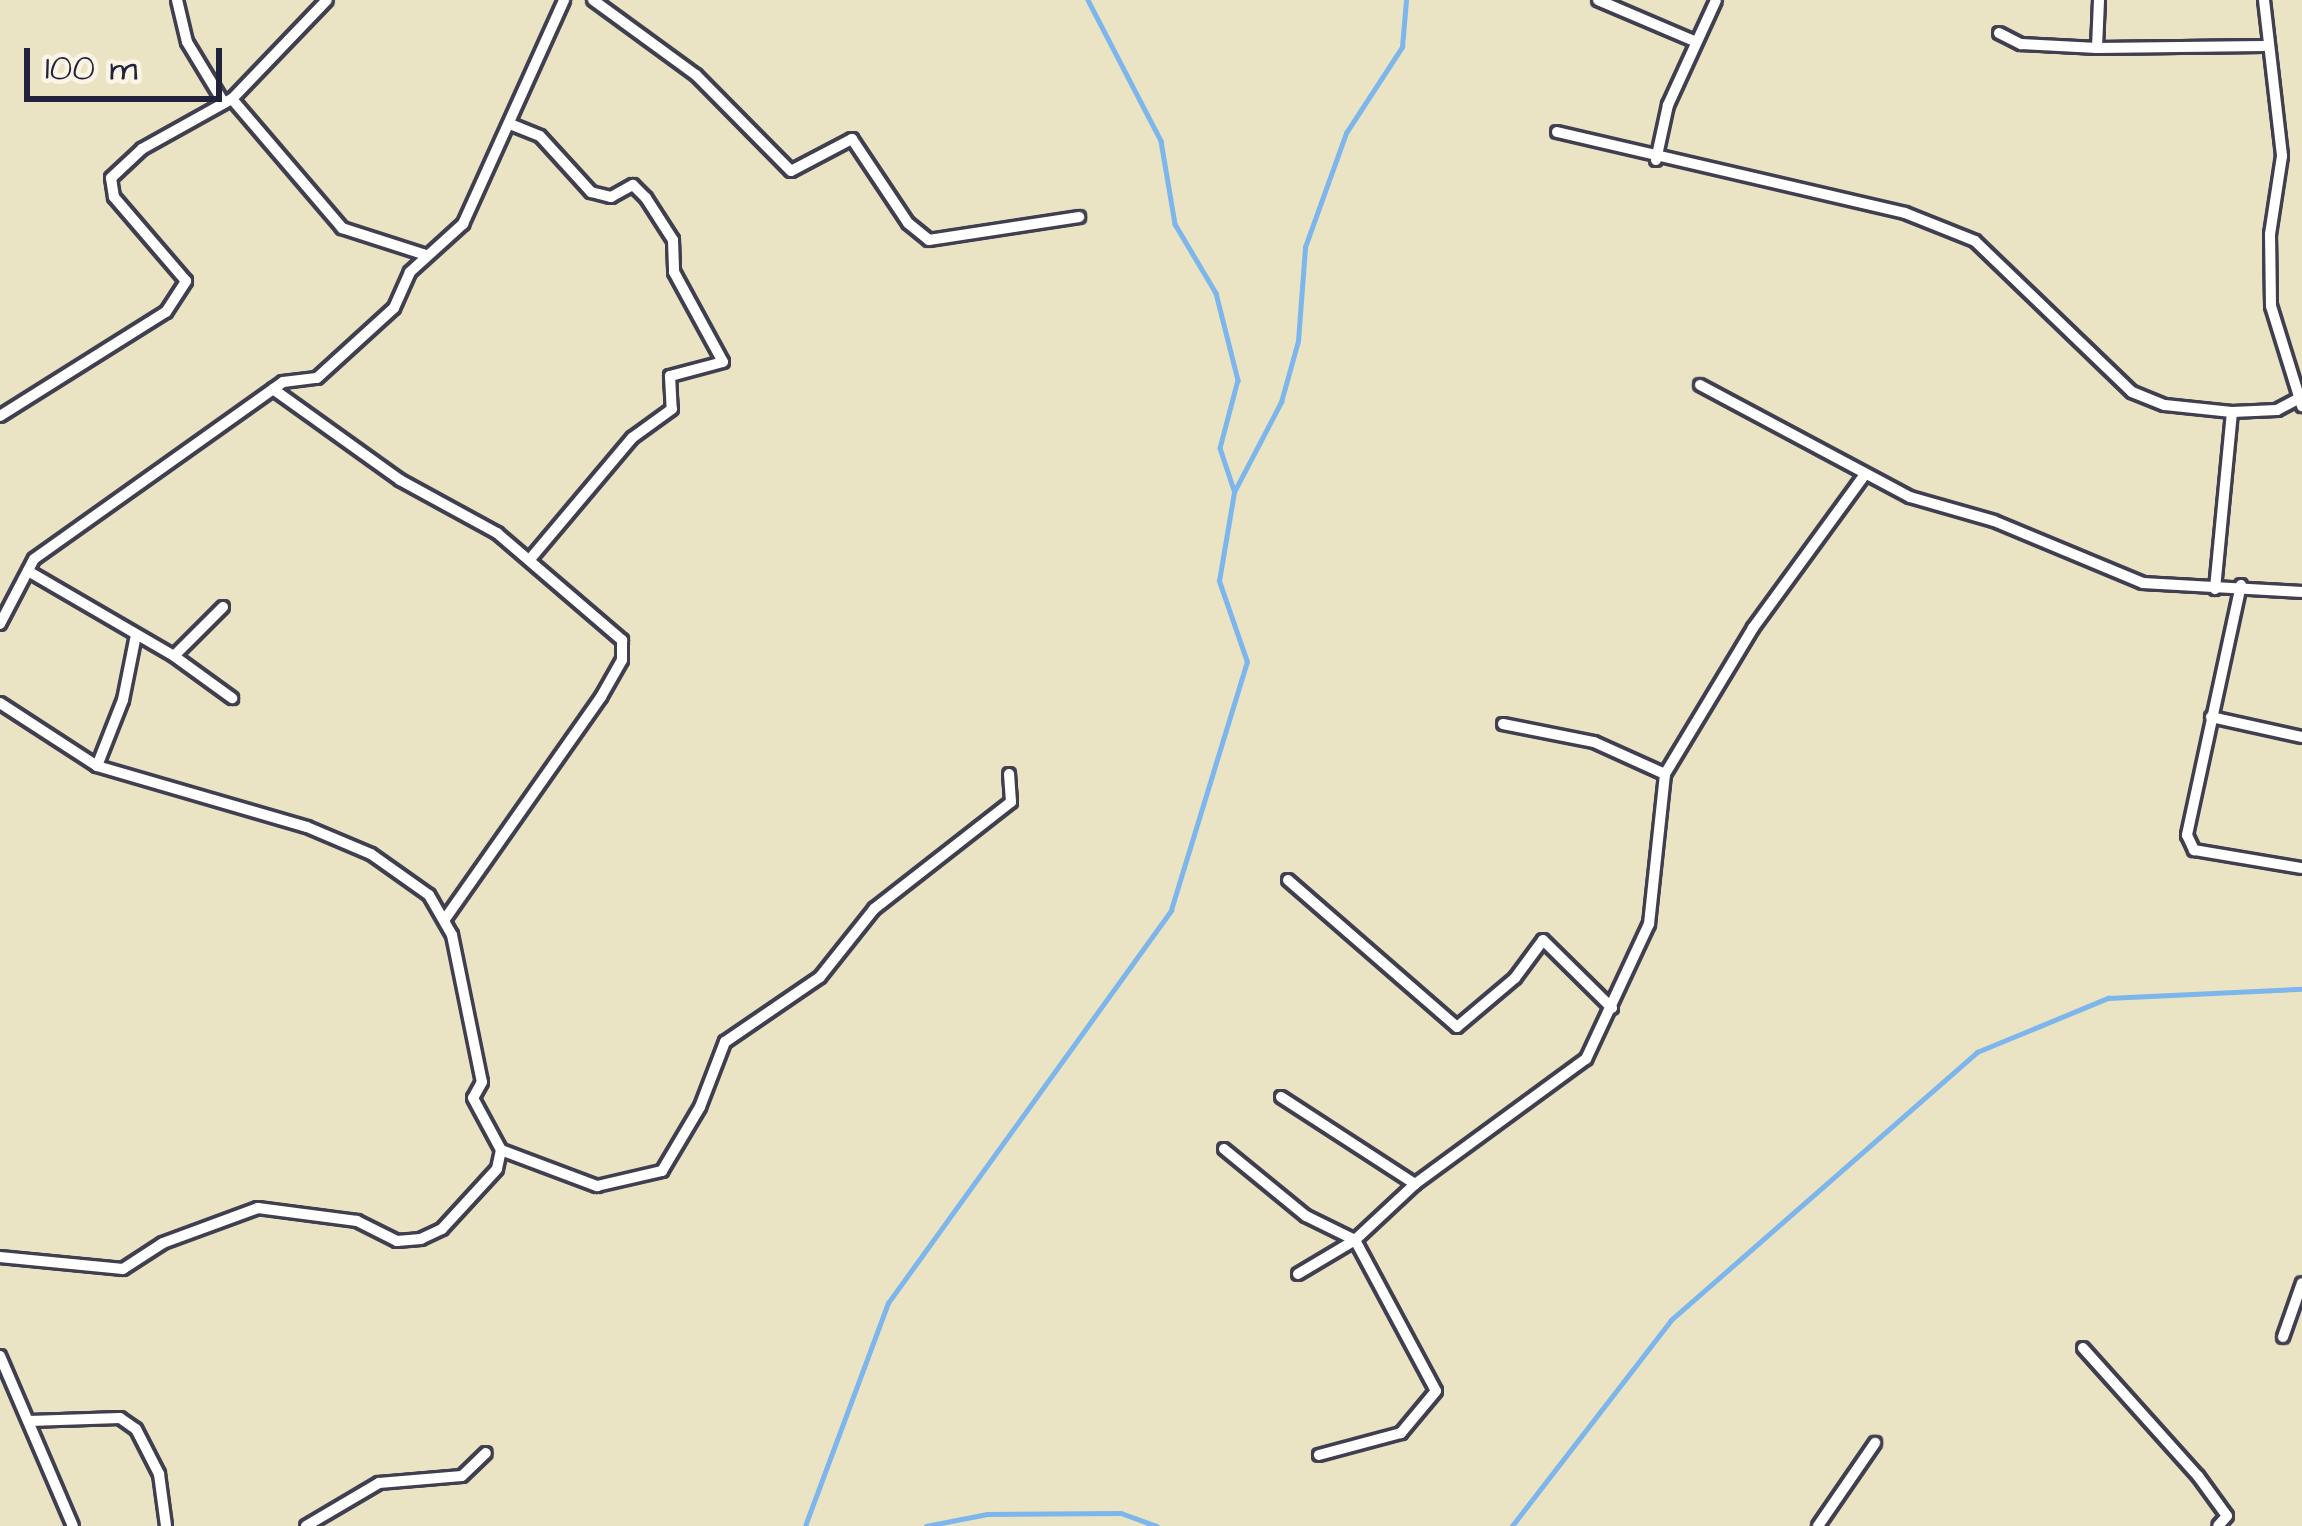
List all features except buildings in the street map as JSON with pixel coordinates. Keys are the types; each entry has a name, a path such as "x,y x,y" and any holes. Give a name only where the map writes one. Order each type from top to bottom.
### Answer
{"street":[{"path":"177,0 187,42 228,101 342,228 426,255"},
{"path":"0,416 166,311 186,281 114,197 111,178 142,149 228,101 327,0"},
{"path":"0,624 34,559 273,389 317,378 394,308 426,255 463,224 564,0"},
{"path":"592,0 696,75 791,171 852,139 908,223 929,240 1079,217"},
{"path":"1598,0 1694,41"},
{"path":"1656,160 1694,41 1716,0"},
{"path":"2097,48 2099,0"},
{"path":"1557,132 1656,160 1905,213 1975,241 2132,392 2165,405 2232,412 2277,410 2299,397 2271,305 2270,234 2282,156 2264,46 2264,0"},
{"path":"1999,33 2021,44 2097,48 2264,46"},
{"path":"510,124 540,136 591,192 611,197 633,185 646,198 673,240 674,272 723,362 670,376 672,410 632,438 530,559"},
{"path":"1700,385 1864,476 2143,583 2302,592"},
{"path":"273,389 352,449 530,559 622,640 622,659 445,919"},
{"path":"2215,589 2232,412"},
{"path":"1298,1274 1355,1240 1415,1184 1586,1058 1649,924 1665,774 1754,628 1864,476"},
{"path":"28,572 174,656 232,698"},
{"path":"2241,585 2188,836 2194,850 2302,868"},
{"path":"174,656 223,607"},
{"path":"97,766 136,634"},
{"path":"0,703 97,766 264,811 371,854 429,895 445,919 482,1082 473,1098 501,1150 497,1169 442,1229 421,1239 397,1241 357,1221 259,1208 163,1243 116,1270 0,1257"},
{"path":"2211,717 2302,737"},
{"path":"1503,724 1594,742 1665,774"},
{"path":"501,1150 597,1186 662,1171 700,1107 725,1042 820,977 874,909 1011,802 1009,774"},
{"path":"1288,880 1457,1027 1515,978 1543,940 1612,1008"},
{"path":"1281,1097 1415,1184"},
{"path":"1225,1149 1306,1216 1355,1240 1436,1391 1401,1433 1319,1455"},
{"path":"2283,1337 2302,1283"},
{"path":"2084,1348 2198,1476 2228,1516 2218,1526"},
{"path":"0,1357 6,1383 29,1421 74,1526"},
{"path":"29,1421 120,1418 136,1429 159,1474 166,1526"},
{"path":"1836,1526 1821,1521 1875,1443"},
{"path":"306,1526 380,1483 461,1476 487,1453"}],"waterway":[{"path":"1088,0 1161,141 1175,224 1216,293 1238,380 1220,448 1234,490"},
{"path":"805,1526 888,1303 1171,910 1247,662 1219,581 1234,492 1281,402 1298,341 1305,247 1346,133 1402,47 1406,0"},
{"path":"1512,1526 1671,1320 1977,1052 2108,998 2302,989"},
{"path":"926,1526 987,1514 1121,1513 1157,1526"}]}
